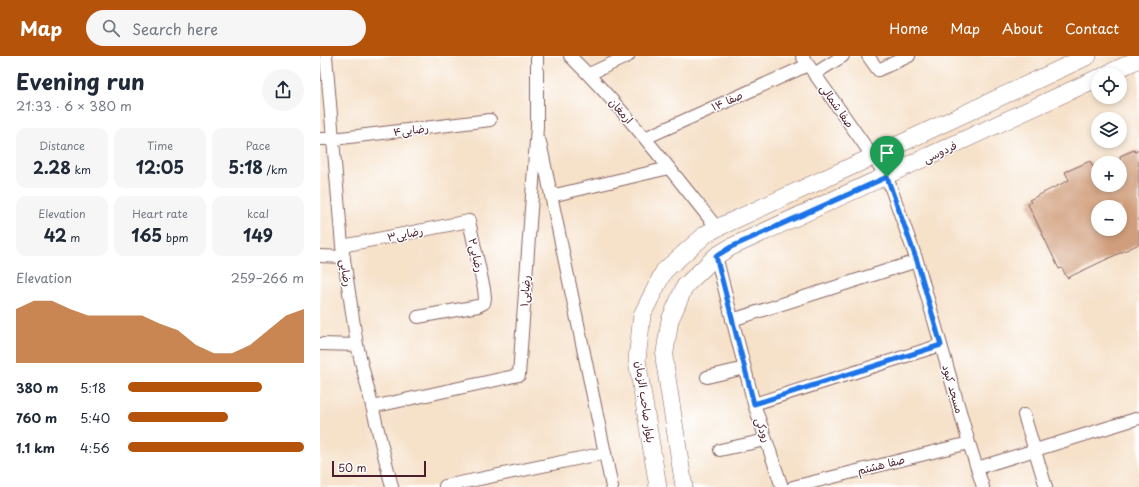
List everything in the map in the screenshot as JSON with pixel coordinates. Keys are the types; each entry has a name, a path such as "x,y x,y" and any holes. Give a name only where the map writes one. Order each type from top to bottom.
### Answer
{"main road":[{"path":"717,228 1088,56"},
{"path":"1120,68 1139,59"},
{"name":"فردوسی","path":"716,256 731,247 887,177 1091,81"},
{"name":"بلوار صاحب الزمان","path":"658,487 638,360 642,315 664,271 706,234 717,228"},
{"path":"684,487 664,358 670,320 685,286 716,256"}],"street":[{"name":"رضایی","path":"326,56 343,252 357,345 392,487"},
{"name":"رضایی۱","path":"372,407 519,375 537,127 537,56"},
{"name":"ارمغان","path":"570,56 589,74 646,138 717,228"},
{"path":"589,74 628,56"},
{"name":"صفا ۱۴","path":"646,138 808,65 843,56"},
{"path":"868,56 878,70 909,56"},
{"name":"صفا شمالی","path":"808,65 887,177"},
{"name":"رضایی۴","path":"320,139 333,139 490,120"},
{"path":"537,127 612,487"},
{"path":"551,196 669,168"},
{"name":"مسجد کبود","path":"887,177 917,261 983,487"},
{"name":"رضایی۳","path":"320,256 343,252 469,221"},
{"name":"رضایی۲","path":"418,317 478,306 484,303 484,289 469,221"},
{"name":"رودکی","path":"716,256 754,404 782,487"},
{"path":"732,320 917,261"},
{"path":"320,344 357,345"},
{"path":"754,404 941,345"},
{"path":"707,377 745,368"},
{"path":"1024,414 1046,487"},
{"path":"977,468 1139,418"},
{"path":"720,450 766,440"},
{"name":"صفا هشتم","path":"793,487 969,443"},
{"path":"445,486 605,453"}],"building":[{"path":"1134,150 1135,152 1139,150 1139,244 1067,278 1062,268 1059,269 1028,204 1031,202 1029,200 1069,180 1065,172 1090,161 1091,192 1127,192 1127,156 1120,156"}],"route":[{"path":"887,177 917,261 941,345 754,404 716,256 731,247 887,177"}]}
